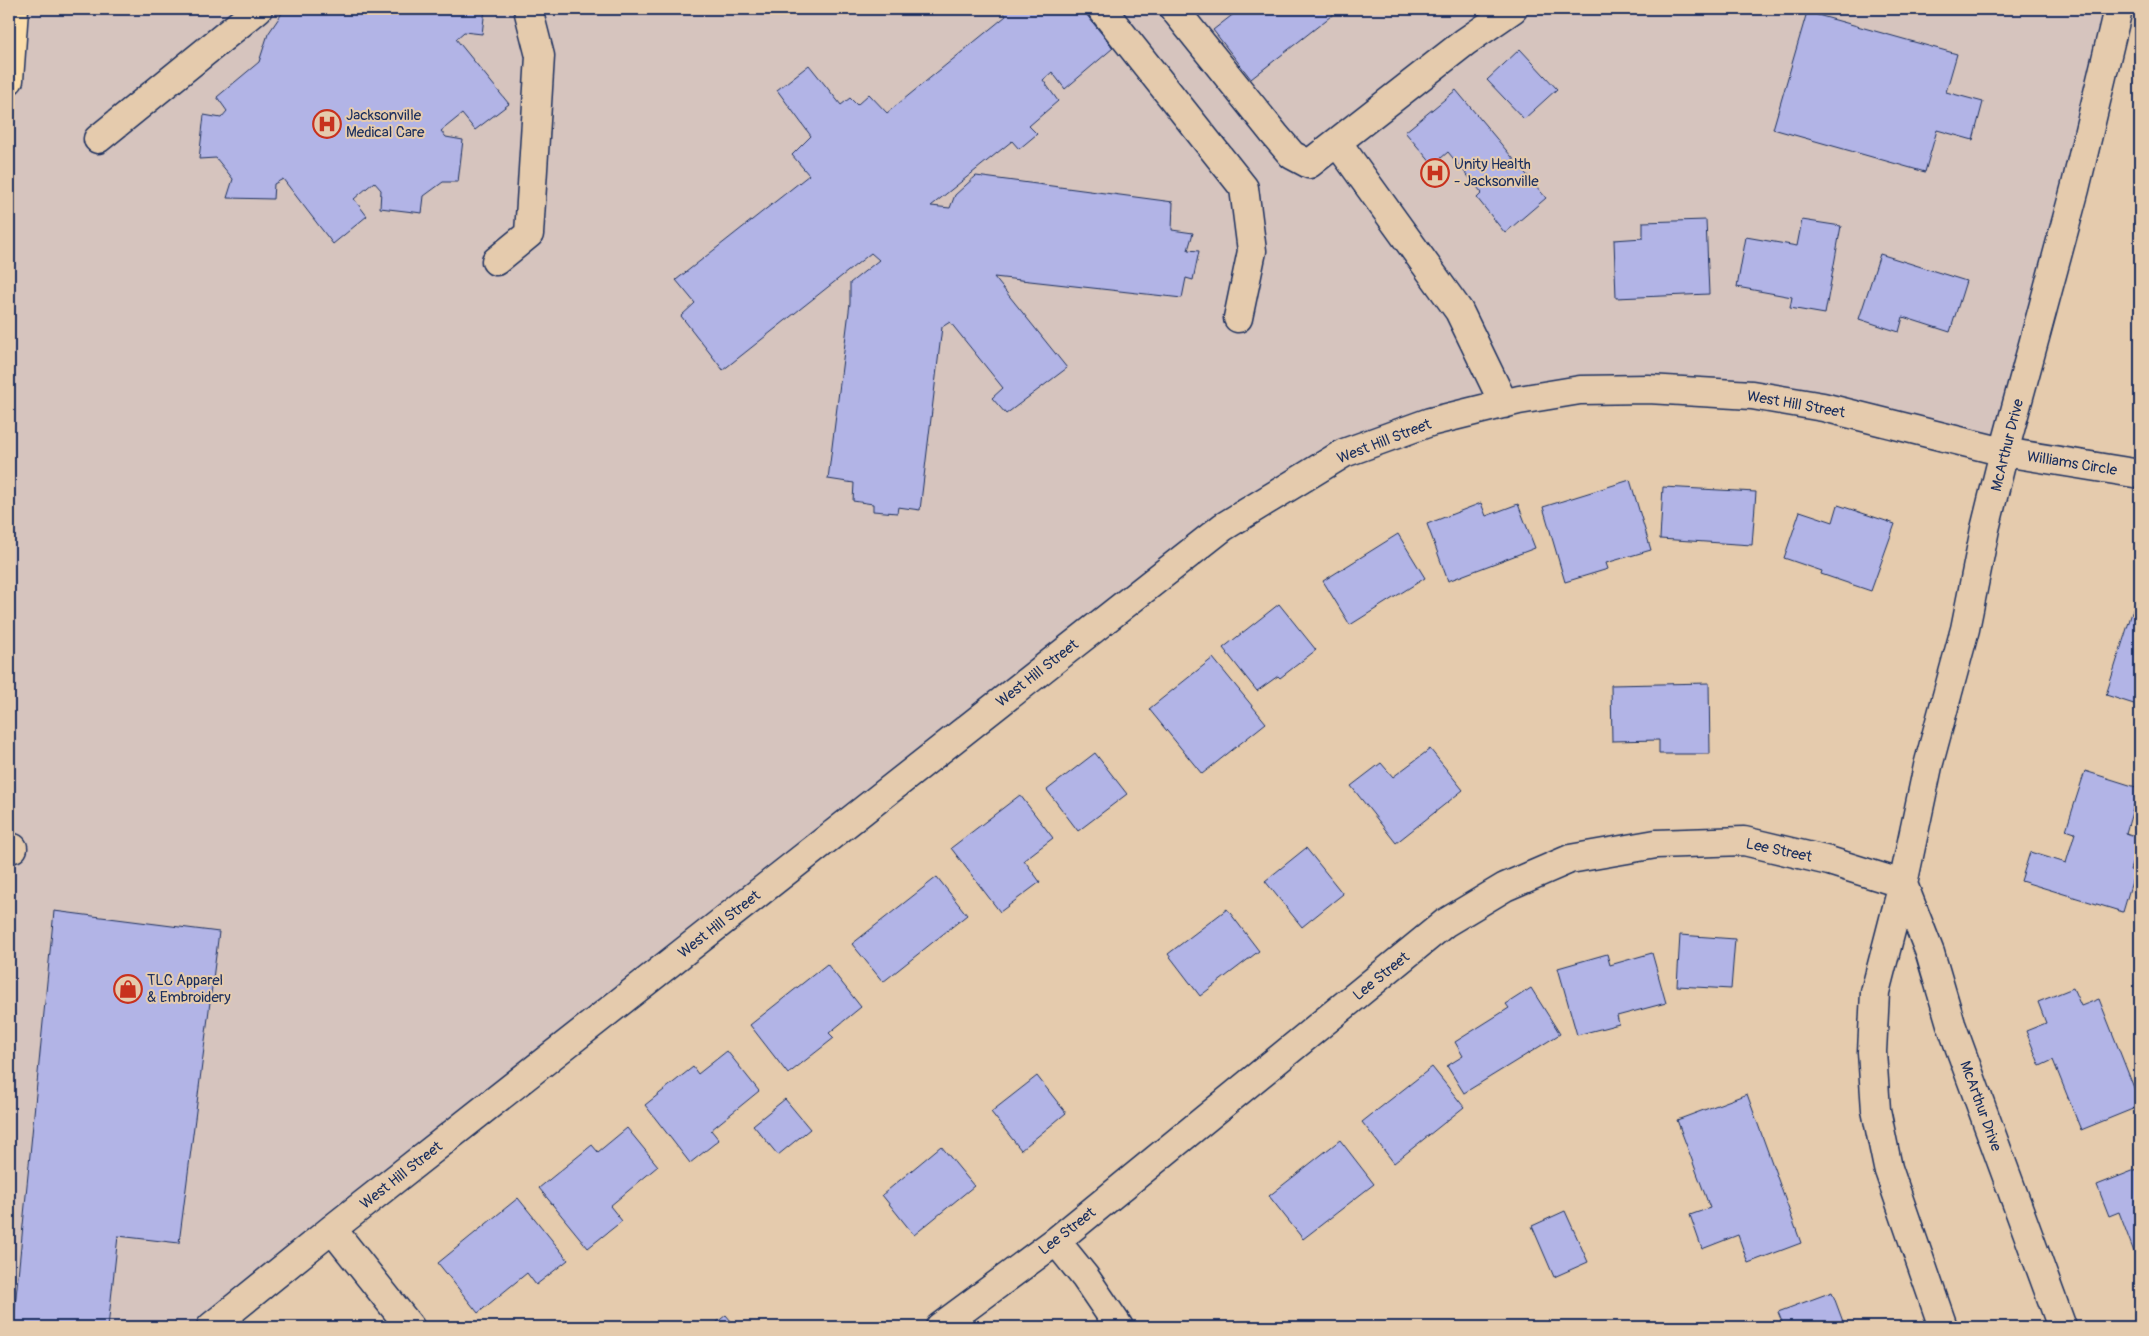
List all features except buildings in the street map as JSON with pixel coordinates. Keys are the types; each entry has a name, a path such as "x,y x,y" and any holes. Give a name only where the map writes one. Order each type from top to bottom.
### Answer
{"main road":[{"path":"9,80 14,9"}],"street":[{"path":"98,139 258,9"},
{"path":"496,261 529,234 540,56 528,9"},
{"path":"1102,9 1244,188 1252,251 1238,318"},
{"path":"1174,9 1292,155 1309,164 1465,42 1513,9"},
{"name":"McArthur Drive","path":"1943,1327 1888,1168 1876,1110 1872,1052 1875,992 1903,884 1928,766 1965,629 1985,529 2004,452 2075,189 2118,9"},
{"path":"1337,142 1459,311 1504,404"},
{"name":"West Hill Street","path":"211,1327 332,1229 1223,526 1344,453 1430,422 1504,404 1580,390 1648,389 1752,395 1823,407 2004,452"},
{"name":"Williams Circle","path":"2004,452 2140,474"},
{"name":"Lee Street","path":"940,1327 1056,1241 1446,923 1505,887 1570,860 1656,844 1744,841 1829,861 1903,884"},
{"name":"McArthur Drive","path":"1903,884 1930,953 1951,1024 2062,1327"},
{"path":"332,1229 410,1327"},
{"path":"1056,1241 1085,1277 1119,1327"}],"shaded area":[{"path":"14,9 2118,9 2004,452 1823,407 1580,390 1313,470 211,1327 9,1327 9,80"}],"place":[{"name":"Jacksonville Medical Care","path":"327,124"},
{"name":"Unity Health - Jacksonville","path":"1435,173"},
{"name":"TLC Apparel & Embroidery","path":"128,989"}]}
